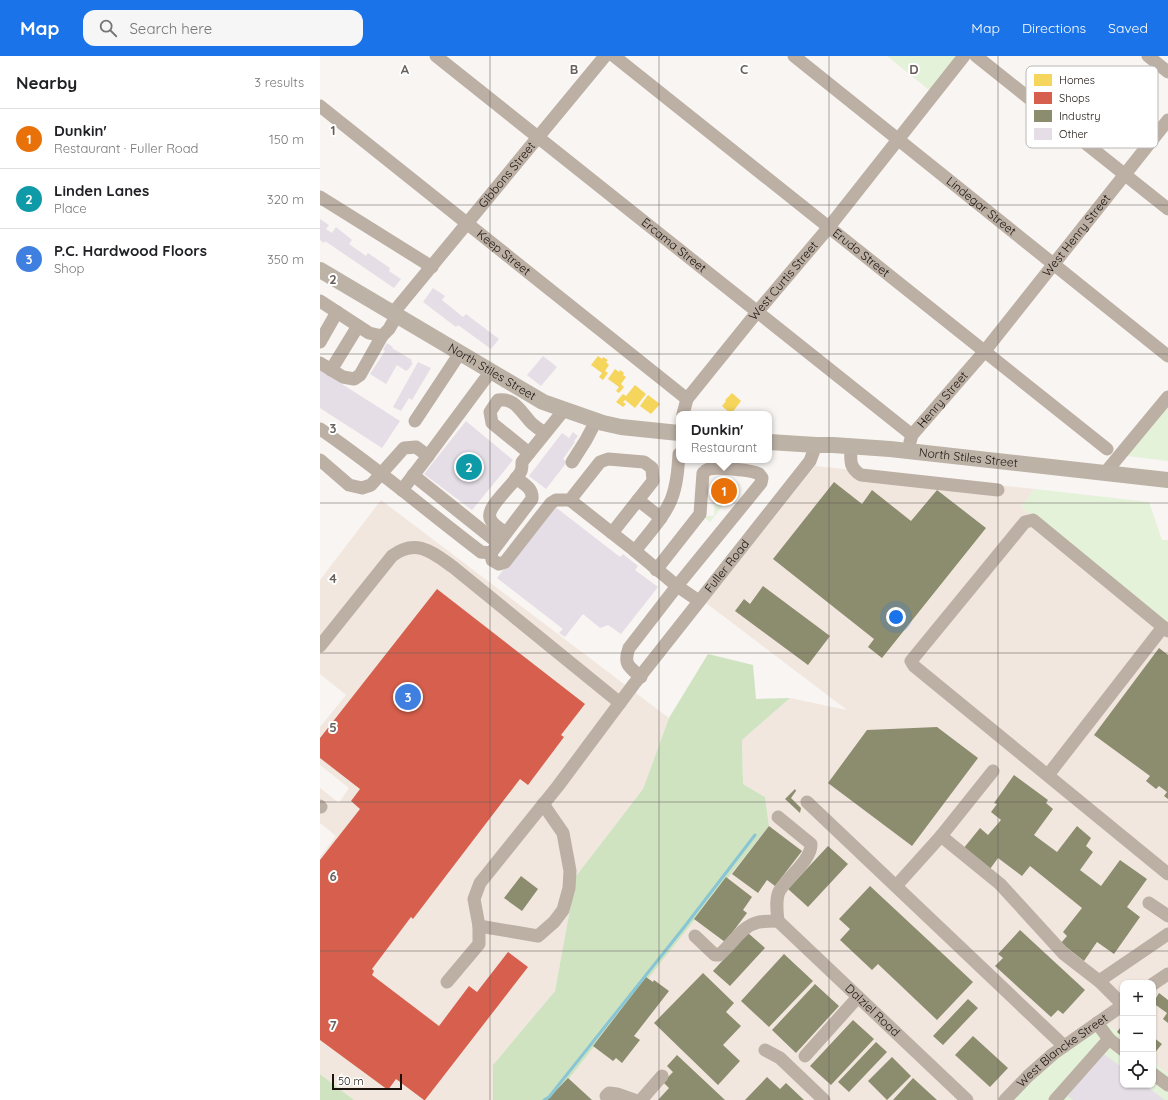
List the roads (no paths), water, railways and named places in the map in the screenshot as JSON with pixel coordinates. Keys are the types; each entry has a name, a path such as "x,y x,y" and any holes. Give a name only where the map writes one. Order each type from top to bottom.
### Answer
{"main road":[{"name":"North Stiles Street","path":"320,270 543,402 564,410 621,427 676,433"},
{"name":"North Stiles Street","path":"772,442 890,449 1168,480"}],"street":[{"name":"Ercama Street","path":"436,56 912,435"},
{"name":"Gibbons Street","path":"326,366 343,377 354,379 360,375 382,336 389,329 395,314 605,56"},
{"name":"Erudo Street","path":"614,56 1107,450"},
{"name":"Lindegar Street","path":"794,56 1168,356"},
{"name":"West Curtis Street","path":"684,411 687,399 758,311 829,228 964,56"},
{"path":"976,56 1026,96"},
{"path":"1148,56 1168,72"},
{"name":"Keep Street","path":"320,106 687,399"},
{"name":"West Henry Street","path":"1158,132 1168,120"},
{"path":"1091,148 1168,209"},
{"name":"West Henry Street","path":"984,352 1145,148"},
{"path":"320,197 432,267"},
{"path":"320,301 369,333 382,336"},
{"path":"320,342 337,312"},
{"path":"326,366 358,326"},
{"name":"Henry Street","path":"908,452 912,435 984,352"},
{"path":"415,421 460,353"},
{"path":"402,490 491,371"},
{"path":"1105,473 1168,397"},
{"path":"529,453 492,423 490,412 498,400 504,399 513,403 523,412 528,420 545,433"},
{"path":"498,543 489,513 521,471 522,462 564,410"},
{"path":"572,462 586,440 596,420"},
{"path":"320,429 382,474 481,552 498,543"},
{"name":"Fuller Road","path":"448,982 479,944 479,926 474,899 480,883 810,461 816,445"},
{"path":"851,446 850,464 854,471 861,475 998,490"},
{"path":"320,460 349,485 362,488 371,485 404,448 416,447 428,456"},
{"path":"570,500 600,462 608,459 644,462 652,468 653,481 612,534"},
{"path":"635,551 661,518 671,499 675,487 678,463"},
{"path":"638,681 626,661 629,648 677,586 761,483 762,478 759,474 751,471 706,470 703,473 700,514 656,570"},
{"path":"413,475 498,543"},
{"path":"516,478 530,488 533,493 532,499 498,543 492,560 499,564 505,562 551,504 556,500 570,500 635,551 656,570 699,601"},
{"path":"638,500 661,518"},
{"path":"1048,775 1165,629 1033,520 1025,522 911,662 1168,874"},
{"path":"320,646 392,556 402,548 418,547 434,553 453,567 620,703"},
{"path":"896,886 941,836 994,771"},
{"path":"807,802 1064,1046"},
{"path":"479,926 538,936 554,922 563,910 569,888 570,871 563,833 543,804"},
{"path":"695,936 715,955 719,955 748,926 761,922 778,921 777,903 780,890 808,854 811,844 778,816"},
{"path":"941,836 1000,884 1064,954 1099,981 1120,1002"},
{"path":"1149,902 1168,916"},
{"name":"Dalziel Road","path":"778,921 967,1100"},
{"path":"1099,981 1168,934"},
{"path":"1156,982 1168,974"},
{"path":"805,1056 858,997"},
{"name":"West Blancke Street","path":"1004,1100 1053,1054 1120,1007"},
{"path":"1097,1023 1109,1039 1120,1048"},
{"path":"1055,1100 1109,1039"},
{"path":"765,1050 780,1058 824,1100"},
{"path":"609,1097 617,1094 636,1099 662,1076"},
{"path":"1156,1076 1168,1086"}],"waterway":[{"path":"544,1100 549,1097 685,926 755,835"}],"place":[{"name":"Linden Lanes","path":"469,467"},
{"name":"Dunkin'","path":"724,491"},
{"name":"P.C. Hardwood Floors","path":"408,697"}]}
